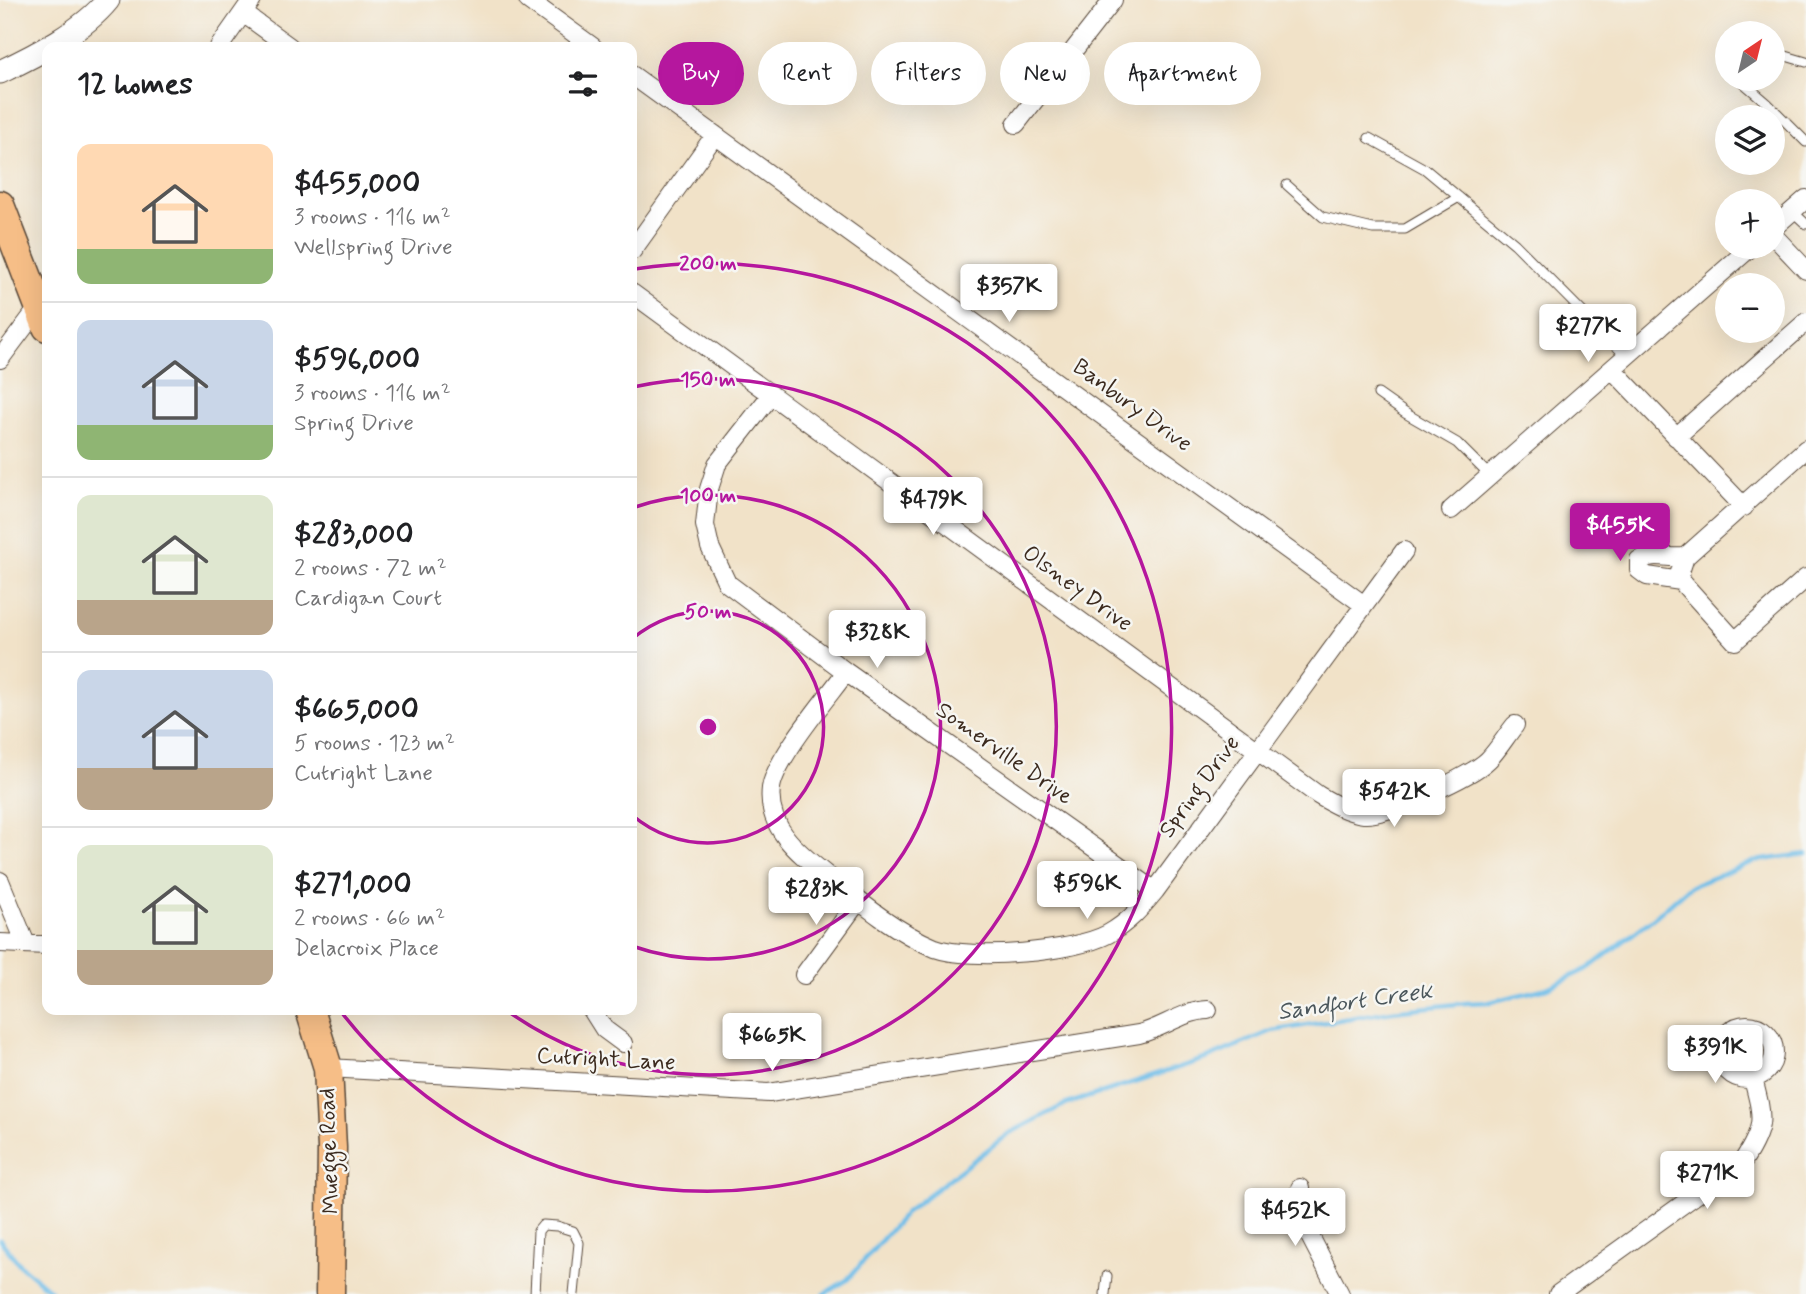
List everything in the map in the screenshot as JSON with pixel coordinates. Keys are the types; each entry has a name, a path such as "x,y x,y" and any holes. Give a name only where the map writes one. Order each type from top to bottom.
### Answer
{"main road":[{"path":"0,205 42,314"},
{"name":"Muegge Road","path":"312,1015 328,1068 332,1148 330,1294"}],"street":[{"path":"55,42 96,15 108,0"},
{"path":"528,0 586,42"},
{"path":"1016,124 1113,0"},
{"path":"223,42 248,6 285,42"},
{"path":"0,72 42,50"},
{"name":"Banbury Drive","path":"637,79 1364,605"},
{"path":"637,244 715,135"},
{"path":"1785,217 1799,205"},
{"path":"1785,248 1806,270"},
{"path":"1451,510 1737,259"},
{"name":"Olsney Drive","path":"637,297 1256,750 1318,795 1340,807 1365,814 1387,811 1409,802 1487,761 1515,725"},
{"path":"0,359 42,318"},
{"path":"1676,437 1806,322"},
{"path":"1612,369 1744,507"},
{"name":"Somerville Drive","path":"771,395 717,464 706,504 705,525 710,547 727,583 846,672 1155,891"},
{"path":"1681,581 1647,576 1639,570 1639,560 1647,556 1674,559 1685,557 1806,449"},
{"name":"Spring Drive","path":"846,672 780,763 771,787 772,808 780,831 793,848 858,901 902,930 937,948 972,954 1021,954 1084,942 1106,935 1134,917 1404,551"},
{"path":"1685,557 1680,572 1681,581 1735,641 1806,578"},
{"path":"0,881 26,944"},
{"path":"804,975 858,901"},
{"path":"0,943 42,945"},
{"name":"Cutright Lane","path":"328,1068 769,1093 1139,1034 1156,1030 1185,1014 1208,1010"},
{"path":"595,1015 604,1029 623,1043"},
{"path":"1558,1294 1743,1161 1756,1142 1763,1116 1753,1079"},
{"path":"1300,1188 1301,1219 1340,1294"}],"lane":[{"path":"1785,56 1806,62"},
{"path":"1754,91 1806,142"},
{"path":"1369,138 1425,169 1515,244 1626,356"},
{"path":"1287,185 1323,217 1373,229 1405,229 1459,197"},
{"path":"1799,205 1806,224"},
{"path":"1378,394 1457,443 1490,476"},
{"path":"535,1294 538,1231 543,1226 557,1226 573,1231 579,1242 574,1294"},
{"path":"1105,1294 1107,1276"}],"waterway":[{"name":"Sandfort Creek","path":"824,1294 847,1280 906,1212 1008,1134 1064,1105 1208,1058 1272,1031 1392,1011 1490,1002 1547,988 1589,968 1689,887 1755,861 1806,854"},
{"path":"0,1240 20,1265 54,1294"}]}
